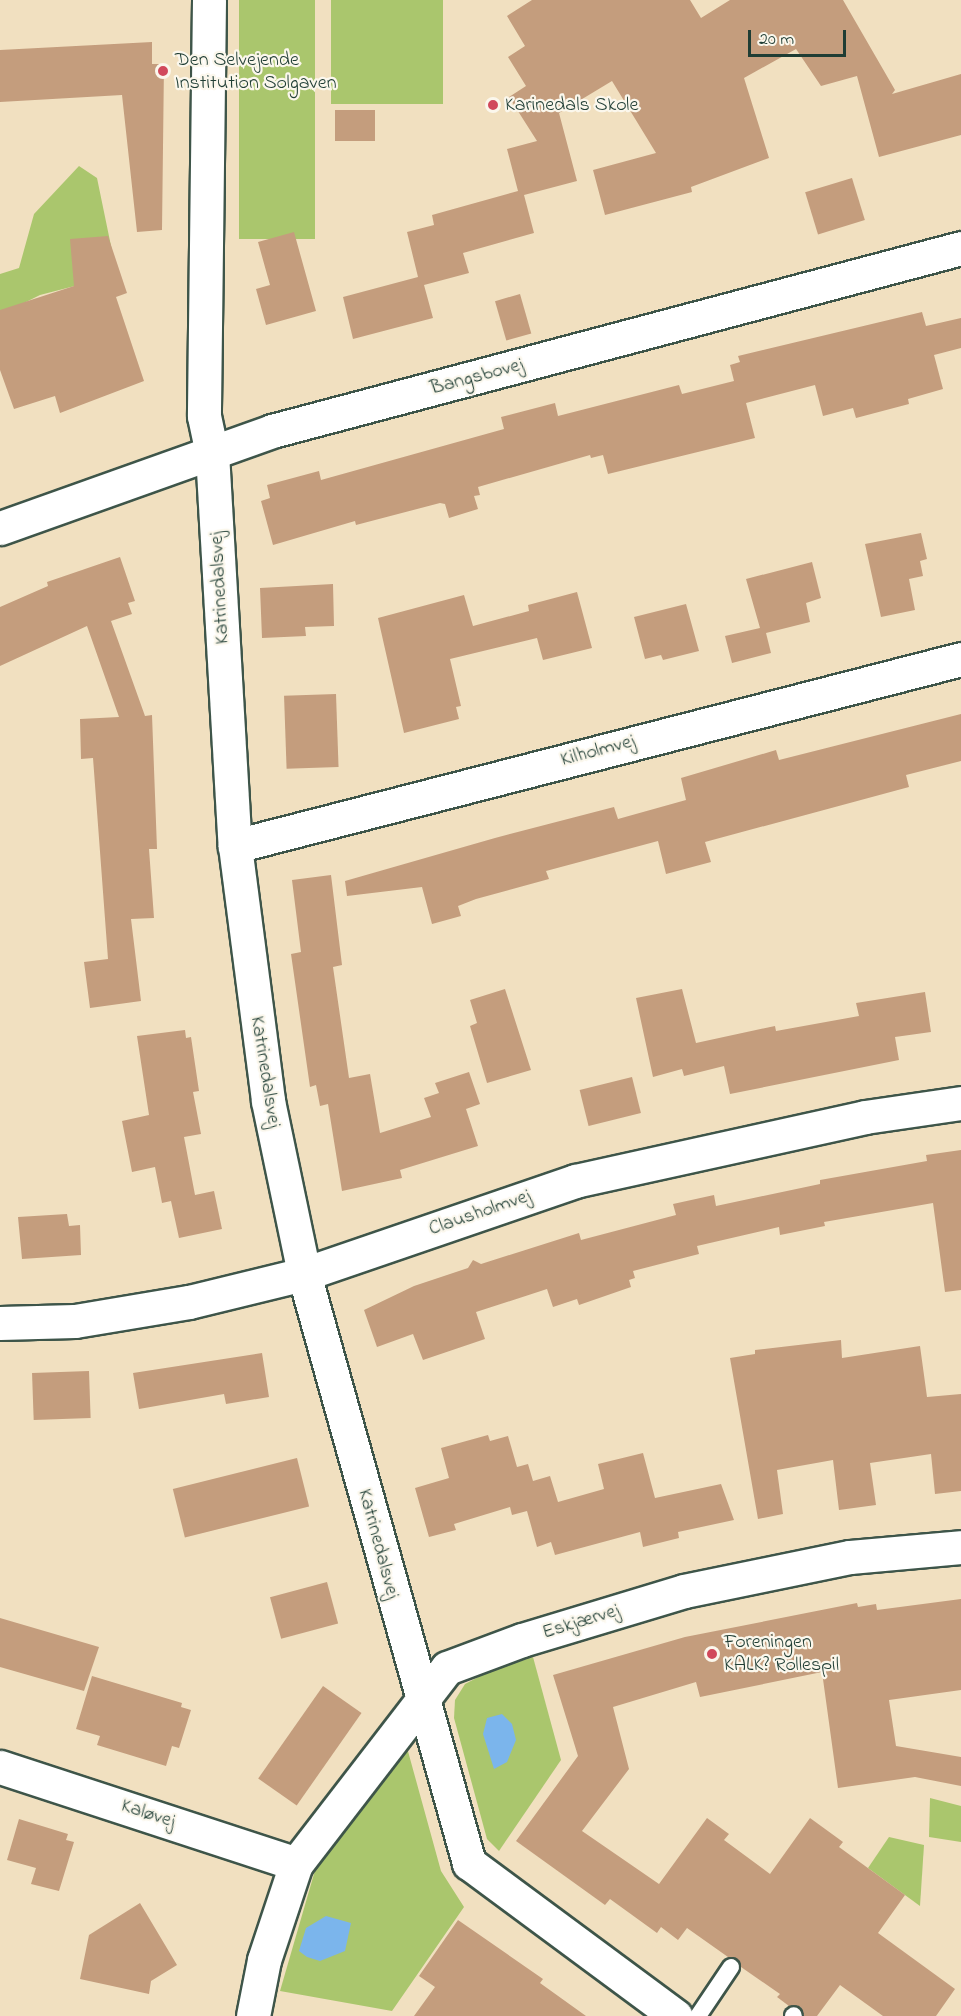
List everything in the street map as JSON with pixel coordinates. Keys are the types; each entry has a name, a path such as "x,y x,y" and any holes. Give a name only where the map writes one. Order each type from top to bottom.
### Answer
{"street":[{"name":"Katrinedalsvej","path":"209,0 204,416 212,453 235,846 268,1101 304,1274 422,1702 469,1863 676,2016"},
{"name":"Bangsbovej","path":"0,528 272,431 961,248"},
{"name":"Kilholmvej","path":"235,846 961,659"},
{"name":"Clausholmvej","path":"0,1323 75,1321 189,1302 304,1274 574,1181 865,1117 961,1103"},
{"name":"Eskjærvej","path":"253,2016 264,1960 296,1864 447,1668 522,1640 684,1591 850,1557 961,1547"},
{"name":"Kaløvej","path":"0,1767 296,1864"}],"lane":[{"path":"698,2016 732,1967"}],"green space":[{"path":"239,0 315,0 315,239 239,239"},
{"path":"331,0 443,0 443,104 331,104"},
{"path":"79,166 97,178 117,275 40,295 0,315 0,274 19,268 34,214"},
{"path":"533,1657 561,1760 499,1851 487,1839 454,1718 455,1700 465,1684 490,1671"},
{"path":"406,1744 441,1871 464,1907 392,2011 280,1991 316,1867"},
{"path":"930,1798 961,1806 961,1842 929,1837"},
{"path":"889,1837 924,1845 920,1906 868,1868"}],"water":[{"path":"502,1714 512,1724 516,1740 507,1762 494,1769 483,1734 487,1718"},
{"path":"326,1916 351,1923 345,1951 320,1961 307,1957 299,1951 306,1928"}],"building":[{"path":"532,0 690,0 701,18 730,0 843,0 895,90 892,94 961,74 961,135 879,157 857,76 821,86 796,49 744,78 769,158 691,187 692,192 605,215 593,170 656,153 612,81 559,113 577,181 524,195 534,233 463,253 469,273 424,285 433,318 353,339 343,297 418,277 407,232 434,225 432,215 518,191 507,149 537,141 509,97 526,86 508,57 525,46 507,16"},
{"path":"152,42 152,64 164,64 162,230 137,232 122,95 0,102 0,50"},
{"path":"335,110 375,110 375,141 335,141"},
{"path":"852,178 865,220 818,234 805,192"},
{"path":"294,232 316,311 266,325 256,289 270,285 258,242"},
{"path":"108,236 127,293 116,297 144,381 60,413 55,396 14,409 0,370 0,310 74,286 70,239"},
{"path":"520,294 531,333 506,341 495,301"},
{"path":"922,312 926,326 961,318 961,348 934,355 943,389 908,399 909,404 856,418 853,408 823,416 815,385 746,403 755,438 608,474 603,455 591,458 590,455 478,487 480,495 474,496 478,509 449,518 445,504 440,503 356,525 355,521 273,545 261,501 270,498 267,485 319,471 321,480 504,429 501,417 555,403 558,416 679,385 682,394 734,381 730,365 740,362 738,356"},
{"path":"921,533 927,559 920,561 923,576 909,579 915,610 881,617 865,544"},
{"path":"120,557 135,601 128,603 132,614 111,621 145,716 152,715 157,849 149,849 154,918 131,919 141,1001 90,1008 84,962 108,959 93,758 81,759 80,719 119,717 87,626 0,666 0,607 48,586 47,582"},
{"path":"812,562 821,598 806,603 810,622 766,633 771,653 732,663 725,636 760,628 746,579"},
{"path":"333,584 334,626 305,627 306,636 262,638 260,588"},
{"path":"577,592 592,648 543,660 537,638 450,659 461,706 456,707 459,719 404,733 378,618 464,595 473,626 529,611 528,605"},
{"path":"686,604 699,651 663,660 661,655 645,659 634,617"},
{"path":"336,694 339,767 287,769 284,696"},
{"path":"961,714 961,761 906,775 909,787 705,842 711,862 666,874 658,841 546,871 549,879 476,899 458,906 461,916 432,924 422,887 347,896 345,881 495,838 614,807 618,819 686,800 681,778 776,750 779,760"},
{"path":"331,875 342,965 333,967 349,1078 370,1074 380,1133 431,1117 424,1098 439,1093 435,1083 469,1072 480,1104 466,1109 478,1146 400,1170 402,1178 342,1191 328,1104 320,1106 316,1085 310,1087 291,954 301,952 292,880"},
{"path":"505,989 531,1070 487,1083 470,1026 477,1023 470,1000"},
{"path":"682,989 696,1043 775,1026 776,1031 859,1016 856,1003 925,992 931,1032 895,1037 899,1060 730,1094 724,1066 684,1076 682,1069 653,1077 636,998"},
{"path":"185,1030 186,1038 191,1037 199,1091 193,1092 201,1134 184,1137 195,1195 214,1191 222,1229 179,1238 171,1201 162,1203 155,1167 132,1172 122,1121 149,1115 137,1036"},
{"path":"632,1077 641,1113 589,1126 580,1090"},
{"path":"961,1150 961,1290 945,1292 933,1203 824,1222 825,1226 780,1235 779,1227 697,1246 699,1254 633,1271 635,1278 629,1280 631,1287 579,1305 577,1299 553,1307 547,1289 476,1312 485,1339 423,1360 413,1334 377,1347 364,1310 414,1286 468,1268 473,1260 481,1264 579,1233 581,1240 676,1215 673,1204 714,1195 716,1206 820,1184 820,1180 927,1161 926,1155"},
{"path":"67,1214 69,1226 80,1225 81,1255 22,1259 18,1217"},
{"path":"841,1340 842,1358 920,1346 927,1397 961,1394 961,1491 935,1494 931,1454 870,1463 876,1505 839,1510 833,1460 777,1470 783,1514 758,1519 730,1358 755,1354 755,1350"},
{"path":"262,1353 269,1397 226,1404 224,1394 139,1409 133,1373"},
{"path":"89,1371 91,1418 34,1420 32,1373"},
{"path":"488,1435 490,1441 508,1436 517,1467 528,1464 533,1481 550,1476 558,1502 604,1489 598,1464 643,1453 655,1498 721,1484 734,1520 678,1532 679,1538 643,1547 640,1532 555,1555 551,1542 537,1547 527,1511 512,1515 510,1507 454,1524 456,1530 429,1537 415,1488 449,1478 441,1448"},
{"path":"297,1458 309,1507 185,1537 173,1489"},
{"path":"327,1582 338,1624 281,1639 270,1597"},
{"path":"961,1599 961,1690 889,1700 896,1746 961,1757 961,1786 915,1777 838,1788 822,1672 700,1697 696,1682 613,1707 629,1769 582,1831 659,1884 707,1818 729,1834 724,1840 770,1874 810,1818 843,1842 839,1847 905,1895 878,1933 955,1989 936,2016 883,2016 840,1985 817,2016 804,2016 801,2007 789,2006 777,1997 780,1994 741,1967 736,1958 728,1957 687,1928 678,1940 661,1927 657,1933 610,1899 605,1905 516,1841 578,1756 553,1675 685,1637 857,1603 858,1607 876,1604 877,1610"},
{"path":"0,1618 99,1647 84,1691 0,1667"},
{"path":"92,1676 182,1703 181,1707 191,1710 179,1748 172,1746 166,1766 97,1745 100,1736 76,1729"},
{"path":"323,1686 362,1713 297,1806 258,1779"},
{"path":"19,1819 68,1834 66,1840 74,1842 59,1891 31,1884 36,1868 7,1860"},
{"path":"140,1903 177,1965 151,1981 149,1994 80,1979 89,1935"},
{"path":"458,1920 543,1979 540,1983 586,2016 414,2016 435,1987 419,1976"}],"place":[{"name":"Den Selvejende Institution Solgaven","path":"163,71"},
{"name":"Karinedals Skole","path":"493,105"},
{"name":"Foreningen KALK? Rollespil","path":"712,1654"}]}
